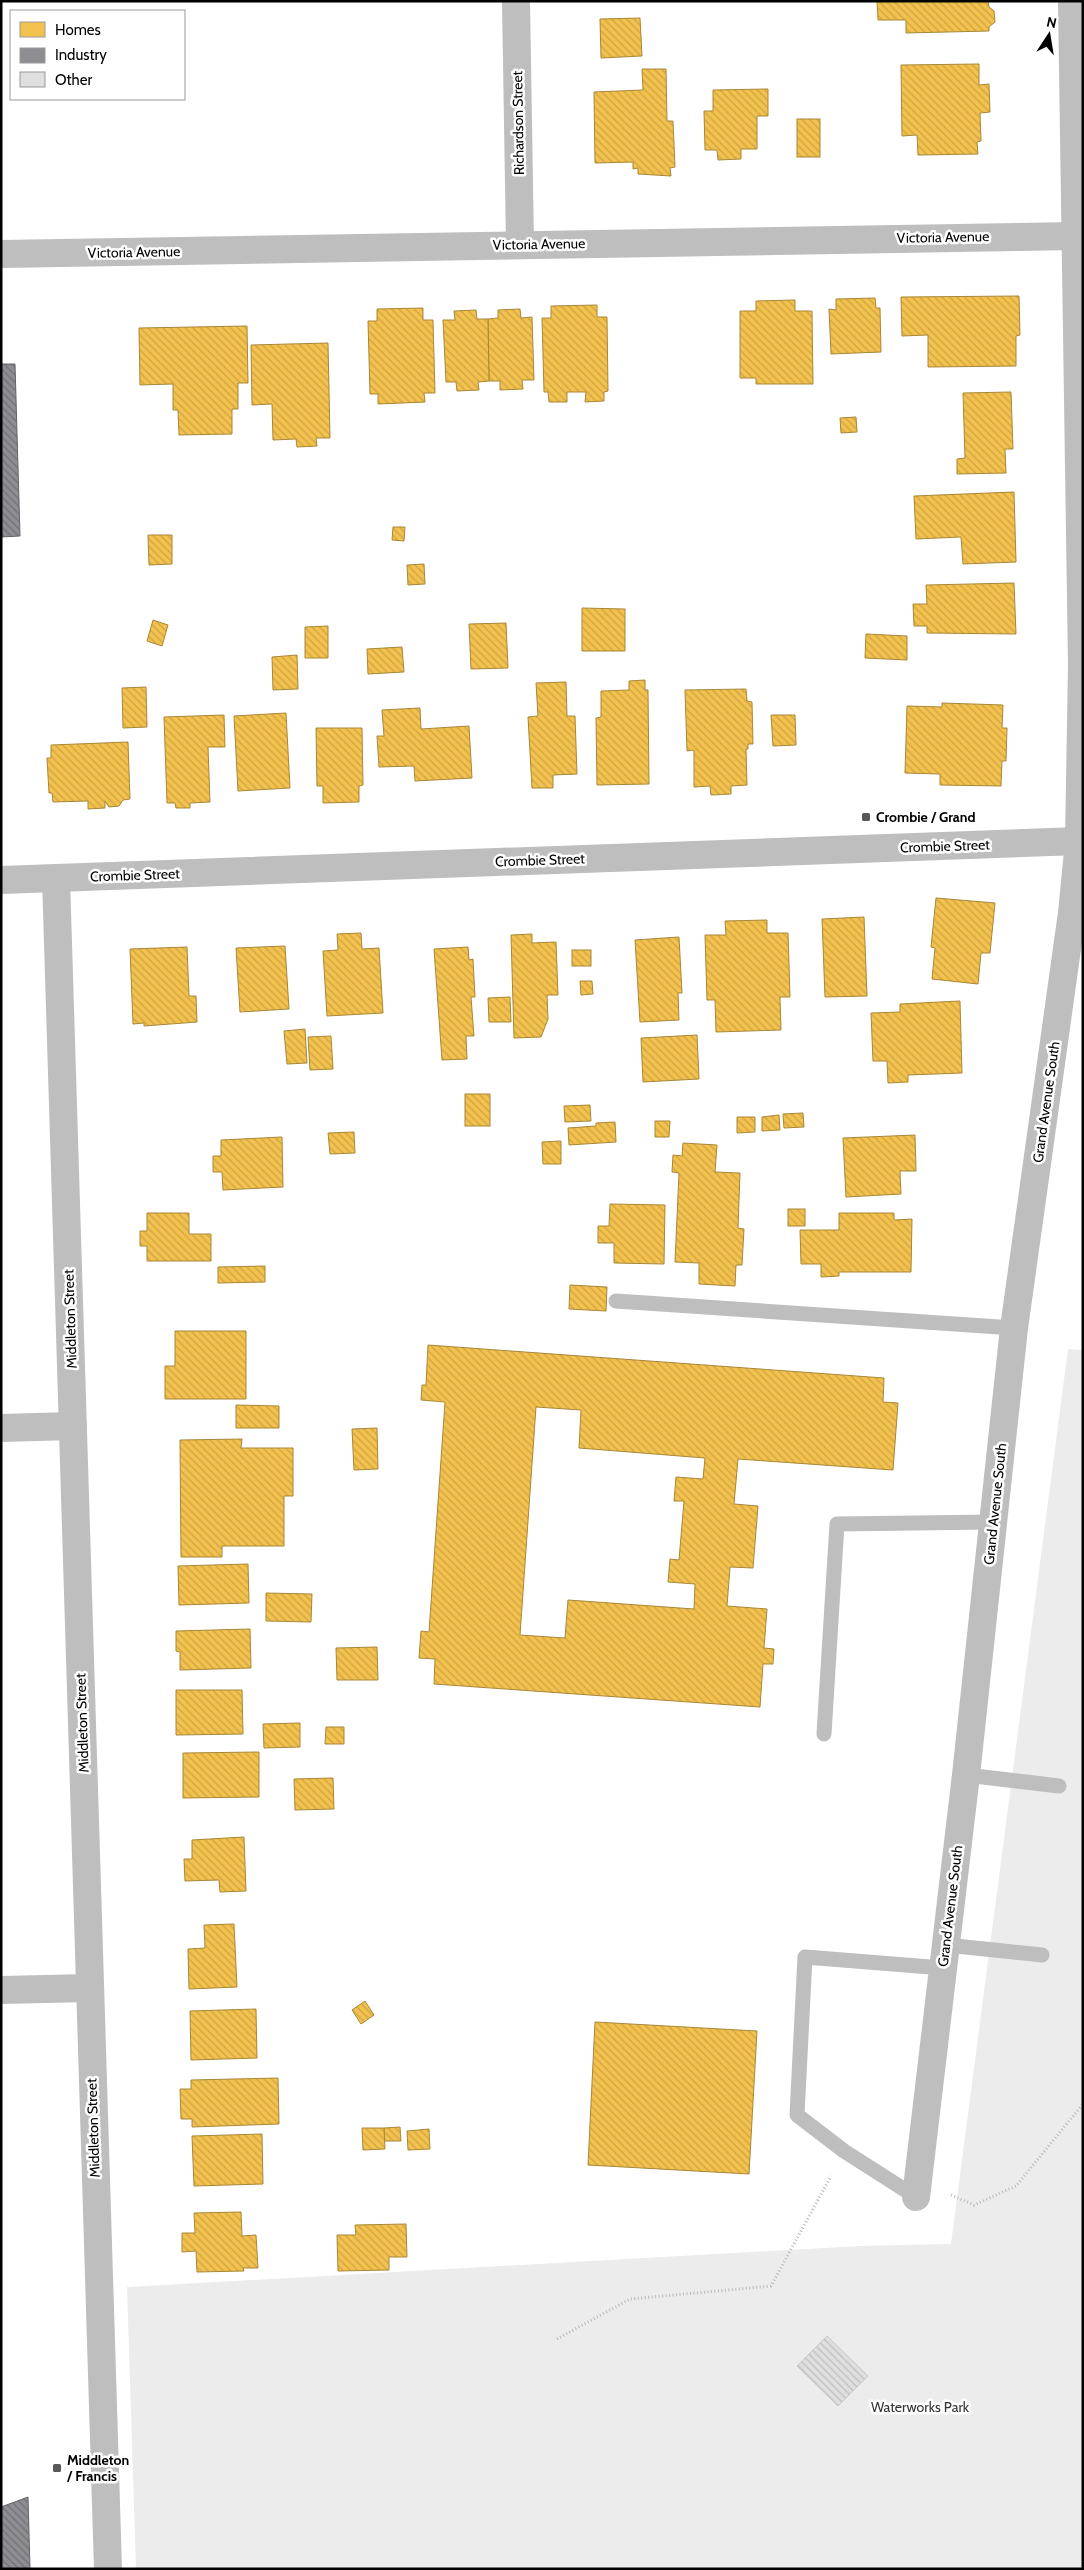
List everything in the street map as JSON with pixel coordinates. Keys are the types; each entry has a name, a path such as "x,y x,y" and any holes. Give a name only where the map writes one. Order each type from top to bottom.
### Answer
{"street":[{"name":"Richardson Street","path":"516,1 520,244"},
{"name":"Grand Avenue South","path":"917,2188 966,1775 1014,1328 1072,912 1079,841 1082,665 1072,1"},
{"name":"Victoria Avenue","path":"1,254 1076,236"},
{"name":"Crombie Street","path":"1,880 1079,841"},
{"name":"Middleton Street","path":"56,878 108,2569"},
{"path":"1,1428 73,1426"},
{"path":"1,1990 89,1988"}],"lane":[{"path":"616,1301 1014,1328"},
{"path":"824,1734 837,1524 993,1522"},
{"path":"966,1775 1059,1786"},
{"path":"917,2188 844,2151 797,2115 805,1957 1042,1955"}],"path":[{"path":"917,2188 974,2205 1016,2186 1083,2104"},
{"path":"558,2339 630,2298 772,2286 844,2151"}],"green space":[{"name":"Waterworks Park","path":"1068,1349 1083,1350 1083,2569 136,2569 127,2287 860,2246 951,2244"}],"building: Homes":[{"path":"877,1 988,1 989,7 994,11 995,22 989,27 989,31 906,33 906,20 878,20"},
{"path":"640,18 642,56 601,58 600,19"},
{"path":"979,64 979,85 989,84 990,112 980,113 981,141 977,142 978,154 918,155 917,135 902,136 901,65"},
{"path":"642,69 666,69 667,121 673,121 675,167 670,168 671,176 638,174 638,168 633,169 633,162 595,163 594,92 643,90"},
{"path":"768,89 768,116 757,116 757,149 741,149 741,159 718,160 717,150 705,150 704,111 713,111 713,90"},
{"path":"797,119 820,119 820,157 797,157"},
{"path":"1019,296 1020,335 1016,336 1016,366 928,367 928,335 902,336 901,297"},
{"path":"875,298 876,308 880,308 881,352 831,354 829,309 836,310 836,299"},
{"path":"795,300 795,311 812,311 813,384 756,384 756,378 740,378 740,311 756,311 756,301"},
{"path":"597,305 597,317 607,317 608,391 604,392 604,401 585,402 586,392 567,392 567,402 549,402 548,392 544,392 542,318 551,318 551,306"},
{"path":"423,308 423,320 433,320 435,393 424,393 425,402 378,404 378,394 370,394 368,321 377,321 377,309"},
{"path":"520,309 521,318 532,317 534,380 522,380 523,389 500,390 500,381 489,381 488,319 498,318 498,310"},
{"path":"476,310 477,319 488,319 489,381 478,382 479,390 457,391 456,382 446,382 443,320 455,320 454,311"},
{"path":"247,326 248,383 238,383 238,409 232,409 232,434 179,435 178,410 173,410 173,384 140,385 139,328"},
{"path":"328,343 330,438 316,438 317,446 297,447 296,439 273,440 272,404 252,405 251,345"},
{"path":"1011,392 1013,449 1005,449 1006,473 957,474 957,459 965,458 963,393"},
{"path":"856,417 857,432 841,433 840,418"},
{"path":"1014,492 1016,562 963,564 961,537 916,539 914,496"},
{"path":"393,527 405,527 404,541 392,540"},
{"path":"148,535 172,535 172,564 149,565"},
{"path":"424,564 425,584 408,585 407,565"},
{"path":"1014,583 1016,634 927,633 927,626 914,626 913,604 927,604 926,585"},
{"path":"582,608 625,609 625,651 582,651"},
{"path":"153,620 168,625 162,646 147,641"},
{"path":"506,623 508,668 471,669 469,624"},
{"path":"328,626 328,658 305,658 305,627"},
{"path":"866,634 907,636 907,660 865,658"},
{"path":"402,647 404,672 368,674 367,649"},
{"path":"297,655 298,689 273,690 272,657"},
{"path":"645,680 645,690 648,690 649,784 597,785 596,718 601,717 601,691 629,690 629,681"},
{"path":"566,682 567,716 575,716 577,774 553,775 553,788 532,788 528,717 538,716 536,683"},
{"path":"146,687 147,727 123,728 122,688"},
{"path":"746,689 747,701 752,702 753,744 748,744 748,749 746,749 747,785 731,786 731,794 711,795 710,786 694,787 694,750 687,751 685,690"},
{"path":"942,703 1003,705 1002,728 1007,728 1006,761 1002,761 1001,786 940,785 940,774 905,773 907,706 942,707"},
{"path":"420,708 421,729 469,726 472,778 415,781 414,766 379,767 377,736 384,736 382,710"},
{"path":"286,713 290,788 238,791 234,716"},
{"path":"224,715 225,747 208,747 210,802 190,803 190,808 176,808 175,803 167,803 164,717"},
{"path":"771,715 795,715 796,745 773,746"},
{"path":"316,728 362,728 363,785 359,786 359,802 323,803 323,786 317,786"},
{"path":"128,742 130,799 123,800 119,806 109,807 105,801 105,808 88,809 88,801 53,802 52,793 49,793 47,758 51,758 51,745"},
{"path":"936,898 995,903 990,953 981,953 978,984 932,979 935,948 931,947"},
{"path":"864,917 867,996 825,997 822,919"},
{"path":"767,920 767,933 788,933 790,997 780,997 781,1030 716,1032 715,1000 707,1000 705,935 726,935 725,921"},
{"path":"361,933 362,949 379,948 383,1013 327,1016 323,951 338,950 337,934"},
{"path":"532,934 532,943 556,942 558,995 547,995 548,1019 541,1037 514,1038 511,935"},
{"path":"679,937 682,993 678,993 679,1020 640,1022 635,940"},
{"path":"285,946 289,1009 240,1012 236,948"},
{"path":"187,947 189,996 196,996 197,1022 144,1026 144,1023 133,1024 130,949"},
{"path":"468,947 469,960 473,959 475,997 471,997 474,1036 466,1036 467,1059 442,1060 434,949"},
{"path":"572,950 591,950 591,966 572,966"},
{"path":"580,981 592,981 593,994 581,995"},
{"path":"510,997 511,1022 489,1022 488,998"},
{"path":"960,1001 962,1073 908,1075 908,1082 888,1083 887,1061 873,1061 871,1013 900,1012 900,1004"},
{"path":"305,1029 307,1063 287,1064 284,1031"},
{"path":"697,1035 699,1079 643,1082 641,1038"},
{"path":"331,1036 333,1069 310,1070 308,1037"},
{"path":"465,1094 490,1094 490,1126 465,1126"},
{"path":"590,1105 591,1121 565,1122 564,1106"},
{"path":"803,1113 804,1127 784,1128 783,1114"},
{"path":"779,1115 780,1130 762,1131 762,1117"},
{"path":"737,1117 755,1117 755,1132 737,1133"},
{"path":"655,1121 670,1121 669,1137 655,1137"},
{"path":"615,1122 616,1142 569,1145 568,1128 596,1126 596,1123"},
{"path":"354,1132 355,1153 330,1154 328,1133"},
{"path":"915,1135 916,1171 900,1171 901,1194 846,1197 843,1138"},
{"path":"282,1137 283,1187 223,1190 222,1172 213,1172 213,1156 221,1156 221,1140"},
{"path":"561,1141 561,1164 543,1164 542,1142"},
{"path":"683,1143 717,1145 715,1172 740,1173 738,1228 744,1229 742,1265 736,1265 735,1286 699,1284 699,1263 675,1262 679,1173 672,1172 673,1155 682,1156"},
{"path":"610,1204 665,1205 664,1264 614,1263 614,1243 598,1243 598,1226 609,1226"},
{"path":"788,1209 805,1209 805,1226 788,1226"},
{"path":"147,1213 189,1213 189,1234 211,1234 211,1261 147,1261 147,1246 140,1246 140,1231 147,1231"},
{"path":"839,1213 894,1213 894,1220 912,1219 911,1272 839,1272 839,1276 821,1277 821,1264 801,1264 800,1230 839,1230"},
{"path":"265,1266 265,1282 218,1283 218,1267"},
{"path":"570,1285 607,1287 606,1311 569,1309"},
{"path":"175,1331 246,1331 246,1399 165,1399 165,1366 175,1366"},
{"path":"428,1345 884,1378 883,1402 898,1403 893,1470 738,1459 734,1504 758,1506 753,1568 730,1567 727,1606 767,1609 764,1648 774,1649 773,1664 763,1664 760,1707 434,1684 435,1659 419,1658 421,1631 429,1632 445,1402 421,1400 422,1385 426,1385","holes":["536,1407 581,1410 579,1448 705,1458 703,1479 676,1477 674,1501 684,1501 679,1560 670,1559 668,1582 695,1584 694,1609 568,1600 565,1638 520,1635"]},
{"path":"236,1405 279,1406 279,1428 236,1428"},
{"path":"377,1428 378,1469 354,1470 352,1429"},
{"path":"242,1439 241,1448 293,1448 293,1496 284,1496 284,1546 222,1546 222,1557 181,1557 180,1440"},
{"path":"248,1564 249,1603 179,1605 178,1566"},
{"path":"266,1593 312,1594 311,1622 266,1621"},
{"path":"250,1629 251,1668 180,1670 180,1652 176,1651 176,1631"},
{"path":"377,1647 378,1680 337,1680 336,1648"},
{"path":"176,1690 242,1690 243,1734 176,1735"},
{"path":"300,1723 300,1747 264,1748 263,1724"},
{"path":"326,1727 344,1727 344,1744 325,1744"},
{"path":"259,1752 259,1797 183,1798 183,1753"},
{"path":"333,1778 334,1809 295,1810 294,1779"},
{"path":"244,1837 246,1891 220,1892 219,1880 185,1881 184,1859 192,1859 192,1840"},
{"path":"234,1924 237,1987 189,1989 188,1949 205,1948 204,1925"},
{"path":"365,2001 374,2015 361,2024 352,2010"},
{"path":"256,2009 257,2058 191,2060 190,2011"},
{"path":"595,2022 757,2031 749,2174 588,2165"},
{"path":"278,2078 279,2124 192,2127 192,2119 181,2119 180,2089 191,2089 191,2080"},
{"path":"400,2127 401,2141 384,2141 384,2128"},
{"path":"362,2128 384,2128 385,2149 363,2150"},
{"path":"429,2129 430,2149 408,2150 407,2131"},
{"path":"262,2134 263,2184 194,2186 192,2136"},
{"path":"241,2212 242,2236 256,2235 258,2268 243,2268 244,2271 197,2272 196,2251 182,2252 182,2233 195,2233 194,2213"},
{"path":"406,2224 407,2257 389,2257 389,2270 338,2271 337,2235 356,2235 355,2225"}],"building: Industry":[{"path":"1,364 15,364 20,536 1,537"},
{"path":"28,2497 30,2569 1,2569 1,2507"}],"building: Other":[{"path":"827,2336 868,2376 838,2406 797,2366"}],"place":[{"name":"Crombie / Grand","path":"866,817"},
{"name":"Middleton / Francis","path":"57,2468"}]}
